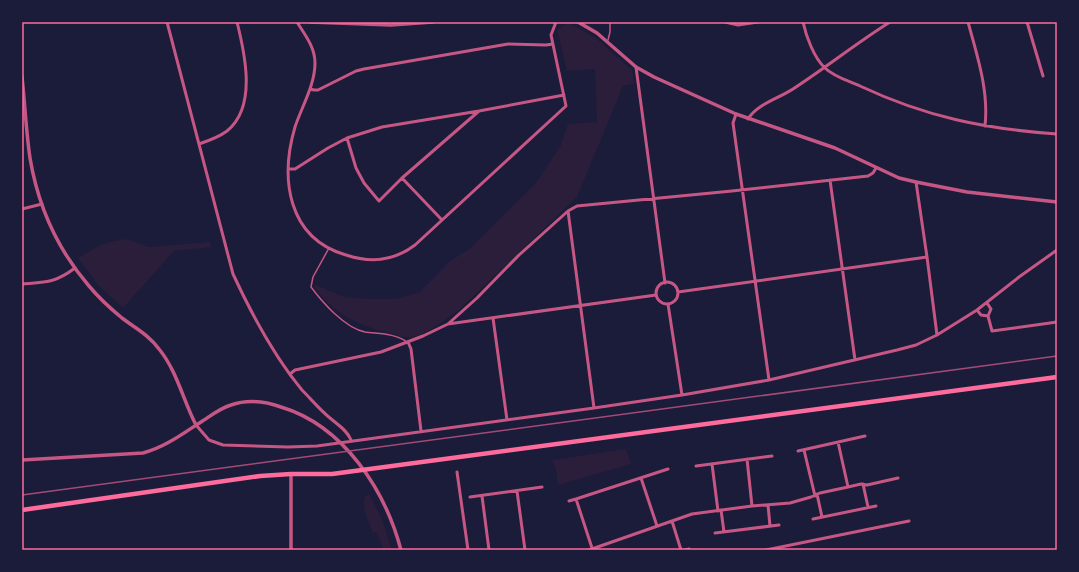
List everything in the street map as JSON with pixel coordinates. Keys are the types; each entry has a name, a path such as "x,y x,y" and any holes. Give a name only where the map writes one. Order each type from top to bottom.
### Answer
{"main road":[{"path":"22,510 232,479 291,474 332,474 1057,377"}],"street":[{"path":"167,22 233,274 263,334 290,374 330,418 344,429 350,436 351,440"},
{"path":"199,144 227,131 236,120 242,107 246,88 246,76 242,44 237,22"},
{"path":"297,22 310,41 315,57 314,72 310,89 292,140 288,169 291,199 294,210 300,222 314,239 340,254 362,259 385,259 406,252 418,243 566,106 553,44 552,30 556,22"},
{"path":"310,22 391,25 433,22"},
{"path":"578,22 596,33 636,67 654,77 748,120 835,148 898,178 967,192 1057,202"},
{"path":"725,22 738,25 758,22"},
{"path":"803,22 808,40 824,67 836,75 875,93 919,110 952,119 985,126 1057,134"},
{"path":"748,120 756,110 794,89 890,22"},
{"path":"968,22 978,59 984,90 986,113 985,126"},
{"path":"1027,22 1043,76"},
{"path":"310,89 318,90 364,68 508,44 553,44"},
{"path":"636,67 665,282"},
{"path":"22,77 30,159 42,204 52,231 60,246 89,287 122,317 145,333 158,348 168,361 196,425 209,440 223,446 304,446 594,408 769,380 904,349 937,336 987,303 1019,277 1057,250"},
{"path":"288,169 295,169 347,138 382,127 564,95"},
{"path":"347,138 356,168 364,183 379,201 402,178 479,111"},
{"path":"736,114 733,123 769,380"},
{"path":"290,374 295,370 381,352 434,332 448,324 477,298 519,255 568,211 582,204 654,199 868,176 873,174 876,168"},
{"path":"402,178 442,220"},
{"path":"830,180 855,360"},
{"path":"916,182 928,257 937,336"},
{"path":"22,209 42,204"},
{"path":"568,211 594,408"},
{"path":"678,292 928,257"},
{"path":"22,284 53,281 64,276 75,268"},
{"path":"665,282 672,284 678,292 674,301 668,304 659,301 656,295 659,285 665,282"},
{"path":"448,324 656,295"},
{"path":"987,303 991,309 988,316 992,331 1057,322"},
{"path":"668,304 682,395"},
{"path":"977,310 981,315 988,316"},
{"path":"493,318 507,420"},
{"path":"408,342 411,349 420,431"},
{"path":"22,460 144,453 158,448 222,408 232,404 251,401 269,403 286,408 306,418 330,434 344,446 372,481 388,510 401,550"},
{"path":"798,451 865,436"},
{"path":"838,442 848,487"},
{"path":"804,450 822,517"},
{"path":"696,466 772,456"},
{"path":"747,459 752,506"},
{"path":"712,464 724,532"},
{"path":"569,501 668,469"},
{"path":"457,472 468,550"},
{"path":"291,474 291,550"},
{"path":"641,478 657,526"},
{"path":"576,498 594,549 692,514 752,506 790,503 848,487 863,484 867,485 898,478"},
{"path":"863,484 868,507"},
{"path":"470,497 542,487"},
{"path":"517,491 525,550"},
{"path":"482,496 489,550"},
{"path":"768,505 770,526"},
{"path":"813,519 876,506"},
{"path":"672,521 681,550"},
{"path":"766,550 908,521"},
{"path":"715,533 779,525"},
{"path":"685,550 689,549"}],"lane":[{"path":"607,42 610,32 610,22"},
{"path":"329,248 312,276 311,287 315,292 342,320 364,331 380,333 403,339 408,342"}],"shaded area":[{"path":"569,23 596,38 632,70 634,84 623,86 577,197 459,310 437,326 424,333 407,337 371,328 349,318 329,304 314,286 316,285 345,297 368,299 397,299 420,292 450,261 468,250 536,183 560,147 568,124 597,122 595,69 567,71 557,29"},
{"path":"127,239 149,247 210,242 211,247 174,251 123,308 98,285 78,258 107,243"},
{"path":"626,449 631,464 558,485 556,470 552,460"},
{"path":"369,494 382,519 392,550 384,550 376,532 373,533 369,524 364,501 365,496"}],"railway":[{"path":"22,495 1057,356"}]}
